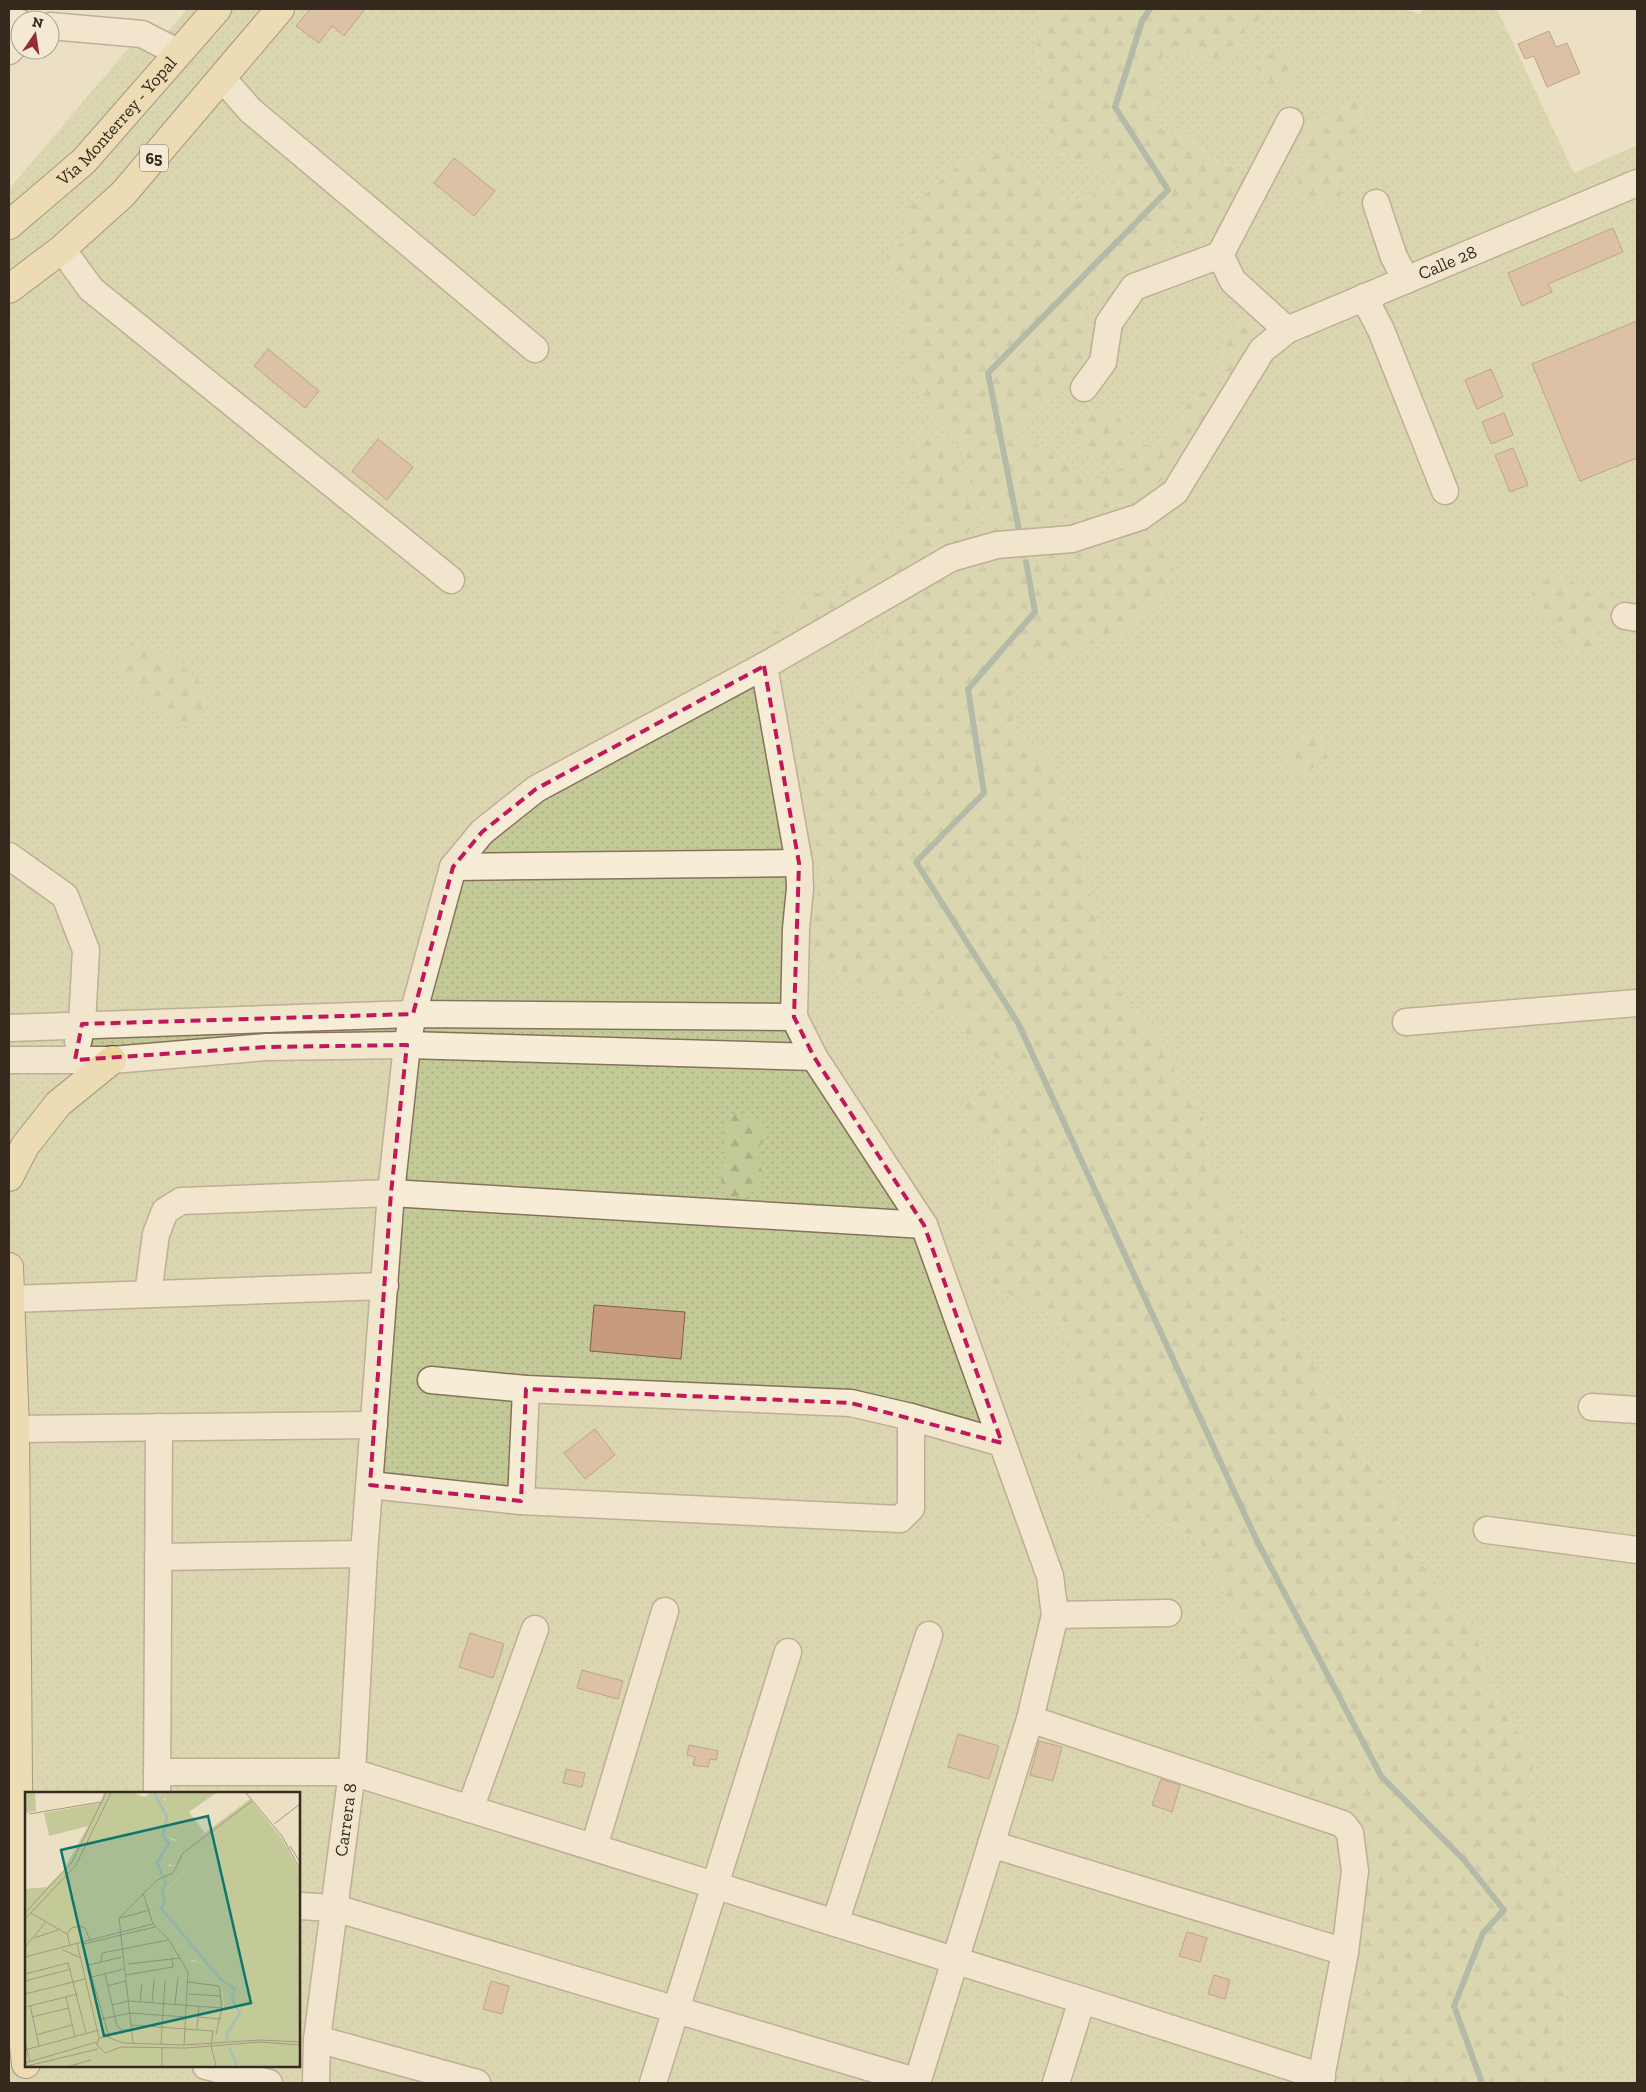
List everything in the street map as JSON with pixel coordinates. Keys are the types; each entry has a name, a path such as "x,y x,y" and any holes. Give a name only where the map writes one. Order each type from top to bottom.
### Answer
{"main road":[{"name":"65","path":"9,289 62,249 123,194 280,9"},
{"name":"Vía Monterrey - Yopal","path":"14,216 84,161 179,53 209,13"},
{"path":"9,1177 25,1146 58,1104 112,1060"},
{"path":"9,1268 15,1429 23,1899 20,2011 25,2050"},
{"path":"28,2067 35,2083"}],"street":[{"path":"60,27 142,34 179,53"},
{"path":"223,78 250,110 535,350"},
{"path":"1084,388 1103,362 1109,323 1134,287 1220,254 1290,121"},
{"name":"Calle 28","path":"453,867 482,832 536,790 764,666 951,558 997,545 1072,540 1140,517 1175,492 1262,350 1287,330 1637,183"},
{"path":"1376,203 1394,257 1406,280"},
{"path":"62,249 91,289 451,580"},
{"path":"1220,254 1233,281 1287,330"},
{"path":"1364,298 1381,330 1445,491"},
{"path":"300,1906 335,1908 918,2083 1030,1719 1055,1614 1050,1576 924,1225 814,1057 794,1017 796,929 800,888 799,863 764,666"},
{"path":"9,856 65,896 86,950 82,1024 75,1060"},
{"path":"453,867 799,863"},
{"name":"Carrera 8","path":"316,2083 318,2038 352,1772 364,1554 391,1193 407,1045 413,1014 453,867"},
{"path":"1406,1022 1637,1003"},
{"path":"9,1028 413,1014 794,1017"},
{"path":"9,1060 112,1060 266,1047 407,1045 814,1057"},
{"path":"148,1294 156,1234 165,1212 181,1201 391,1193 924,1225"},
{"path":"10,1299 385,1286"},
{"path":"431,1380 526,1389 851,1403 911,1417 1002,1443"},
{"path":"521,1501 526,1389"},
{"path":"1592,1407 1637,1410"},
{"path":"370,1485 521,1501 900,1519 910,1508 911,1417"},
{"path":"15,1429 374,1425"},
{"path":"159,1427 157,1783 352,1772 1082,2000 1321,2080 1345,1952 1355,1871 1350,1833 1343,1824 1030,1719"},
{"path":"1487,1530 1637,1550"},
{"path":"158,1557 364,1554"},
{"path":"594,1847 665,1611"},
{"path":"1055,1614 1168,1613"},
{"path":"470,1809 535,1629"},
{"path":"835,1923 929,1635"},
{"path":"653,2083 788,1652"},
{"path":"991,1844 1345,1952"},
{"path":"1056,2083 1082,2000"},
{"path":"318,2038 477,2083"},
{"path":"210,2067 269,2083"}],"highlighted area":[{"path":"764,666 799,863 794,1017 814,1057 924,1225 1002,1443 851,1403 526,1389 521,1501 370,1485 391,1193 407,1045 266,1047 75,1060 82,1024 413,1014 453,867 482,832 536,789"}],"green space":[{"path":"187,9 1042,9 1036,48 1053,152 1098,166 1121,180 1102,192 1069,203 1030,176 1004,151 964,161 906,210 906,239 886,255 905,287 903,332 956,441 968,460 971,491 986,515 983,534 1020,528 1129,502 1168,477 1246,363 1260,334 1288,313 1220,348 1225,378 1190,400 1163,450 1143,444 1115,413 1064,432 1095,457 1129,463 1095,484 1019,433 1031,411 1055,397 1094,358 1081,306 1110,283 1138,292 1151,264 1173,243 1199,236 1231,167 1217,161 1206,153 1186,131 1173,134 1151,124 1163,55 1190,54 1220,65 1240,51 1246,26 1283,9 1405,9 1420,14 1423,9 1497,9 1574,173 1637,145 1637,2083 1565,2083 1566,1965 1570,1929 1568,1890 1548,1847 1529,1792 1534,1761 1489,1682 1475,1629 1466,1624 1401,1537 1392,1496 1355,1444 1340,1409 1284,1318 1209,1160 1204,1119 1179,1081 1166,1048 1111,981 1082,858 1066,813 1052,761 1015,730 1009,702 1015,674 1042,661 1071,654 1086,645 1127,634 1145,614 1174,565 1158,550 1155,519 1131,527 1088,551 1063,550 882,637 859,690 823,734 794,739 823,880 809,915 872,990 957,1017 971,1043 994,1056 1014,1072 1015,1108 980,1131 999,1141 1000,1161 986,1224 1032,1303 1062,1321 1070,1366 1087,1412 1079,1439 1105,1502 1179,1529 1207,1548 1213,1569 1243,1632 1237,1672 1260,1684 1246,1710 1289,1785 1357,1817 1374,1853 1367,1890 1352,1928 1360,1972 1358,2003 1320,2036 1339,2056 1351,2081 1349,2083 9,2083 9,189 133,43 154,48"},
{"path":"1042,9 1283,9 1246,26 1240,51 1220,65 1190,54 1163,55 1151,124 1173,134 1186,131 1202,151 1218,162 1231,167 1253,184 1253,205 1199,236 1173,243 1151,264 1138,292 1110,283 1081,306 1094,358 1055,397 1031,411 1019,433 1095,484 1129,463 1095,457 1063,433 1094,410 1115,413 1143,444 1163,449 1190,400 1225,378 1220,348 1240,316 1277,300 1288,313 1260,334 1246,363 1214,415 1168,477 1129,502 1020,528 983,534 986,515 971,491 968,460 956,441 913,390 903,332 905,287 886,255 906,239 906,210 964,161 1004,151 1030,176 1069,203 1102,192 1121,180 1098,166 1053,152 1036,48"},
{"path":"1285,53 1296,70 1282,84 1267,88 1257,66 1267,55"},
{"path":"1351,98 1366,103 1362,119 1350,142 1351,163 1339,181 1341,197 1318,207 1296,187 1303,169 1300,128 1332,114"},
{"path":"923,427 946,444 962,461 964,496 978,517 966,536 943,554 778,661 767,643 771,630 795,635 812,635 794,624 788,598 810,592 832,595 851,588 849,570 875,556 890,540 911,524 907,478 901,452 914,444"},
{"path":"1155,518 1158,550 1174,564 1170,591 1127,634 1086,645 1071,654 1042,661 1015,674 1009,702 1015,729 1052,761 1066,813 1082,858 1111,981 1166,1048 1179,1081 1204,1119 1209,1160 1284,1318 1340,1409 1355,1444 1392,1496 1401,1537 1466,1623 1475,1629 1489,1682 1534,1761 1529,1792 1548,1847 1568,1890 1570,1929 1566,1965 1565,2083 1349,2083 1351,2081 1339,2056 1320,2036 1342,1998 1358,2002 1360,1972 1352,1928 1367,1890 1374,1853 1357,1817 1315,1799 1291,1786 1284,1780 1264,1751 1246,1710 1259,1684 1237,1672 1243,1632 1213,1569 1207,1548 1179,1529 1105,1502 1077,1466 1079,1439 1087,1412 1070,1366 1062,1321 1032,1303 994,1288 986,1224 1000,1161 999,1141 980,1131 964,1105 981,1084 1014,1107 1014,1072 994,1056 971,1043 957,1017 871,990 817,962 809,914 823,880 793,739 823,734 859,690 882,637 915,590 957,565 999,553 1063,550 1088,551 1131,527"},
{"path":"1563,578 1595,596 1612,591 1618,604 1615,621 1599,622 1600,637 1587,652 1569,649 1559,641 1563,623 1536,615 1532,593 1547,579"},
{"path":"131,644 161,653 197,677 208,704 181,727 169,716 139,697 114,667"},
{"path":"1305,733 1319,734 1323,739 1327,758 1297,779 1279,757 1289,747 1301,744"},
{"path":"734,1113 765,1123 767,1134 756,1152 763,1175 761,1187 731,1198 720,1177 725,1152 724,1131"}],"building":[{"path":"310,9 365,9 344,36 332,26 319,43 296,26"},
{"path":"1549,31 1556,47 1567,43 1580,73 1547,87 1534,56 1525,59 1518,44"},
{"path":"454,158 495,191 474,216 434,183"},
{"path":"1613,228 1623,252 1548,284 1552,292 1522,306 1508,273"},
{"path":"1637,321 1637,458 1580,481 1532,364"},
{"path":"268,349 319,391 305,408 254,366"},
{"path":"1491,369 1503,397 1477,409 1465,380"},
{"path":"1504,413 1513,435 1491,444 1482,422"},
{"path":"378,439 413,467 387,500 352,471"},
{"path":"1513,448 1528,485 1510,492 1495,455"},
{"path":"594,1305 685,1312 681,1359 590,1351"},
{"path":"595,1429 615,1455 585,1479 564,1453"},
{"path":"470,1633 504,1644 493,1678 459,1667"},
{"path":"582,1670 623,1681 618,1699 577,1688"},
{"path":"958,1734 999,1746 989,1779 948,1767"},
{"path":"1039,1741 1062,1747 1053,1781 1030,1775"},
{"path":"689,1745 718,1751 716,1760 710,1759 708,1767 693,1765 695,1757 687,1755"},
{"path":"566,1769 585,1773 582,1787 563,1783"},
{"path":"1161,1779 1180,1785 1172,1812 1152,1805"},
{"path":"1187,1932 1207,1938 1200,1962 1179,1956"},
{"path":"1214,1975 1230,1980 1225,1999 1208,1994"},
{"path":"491,1981 509,1986 502,2014 483,2009"}],"waterway":[{"path":"1020,535 988,373 1168,190 1115,107 1142,21 1150,9"},
{"path":"1026,562 1035,612 968,689 984,793 916,862 1018,1023 1257,1541 1381,1776 1464,1860 1504,1910 1483,1933 1454,2006 1482,2083"}]}
